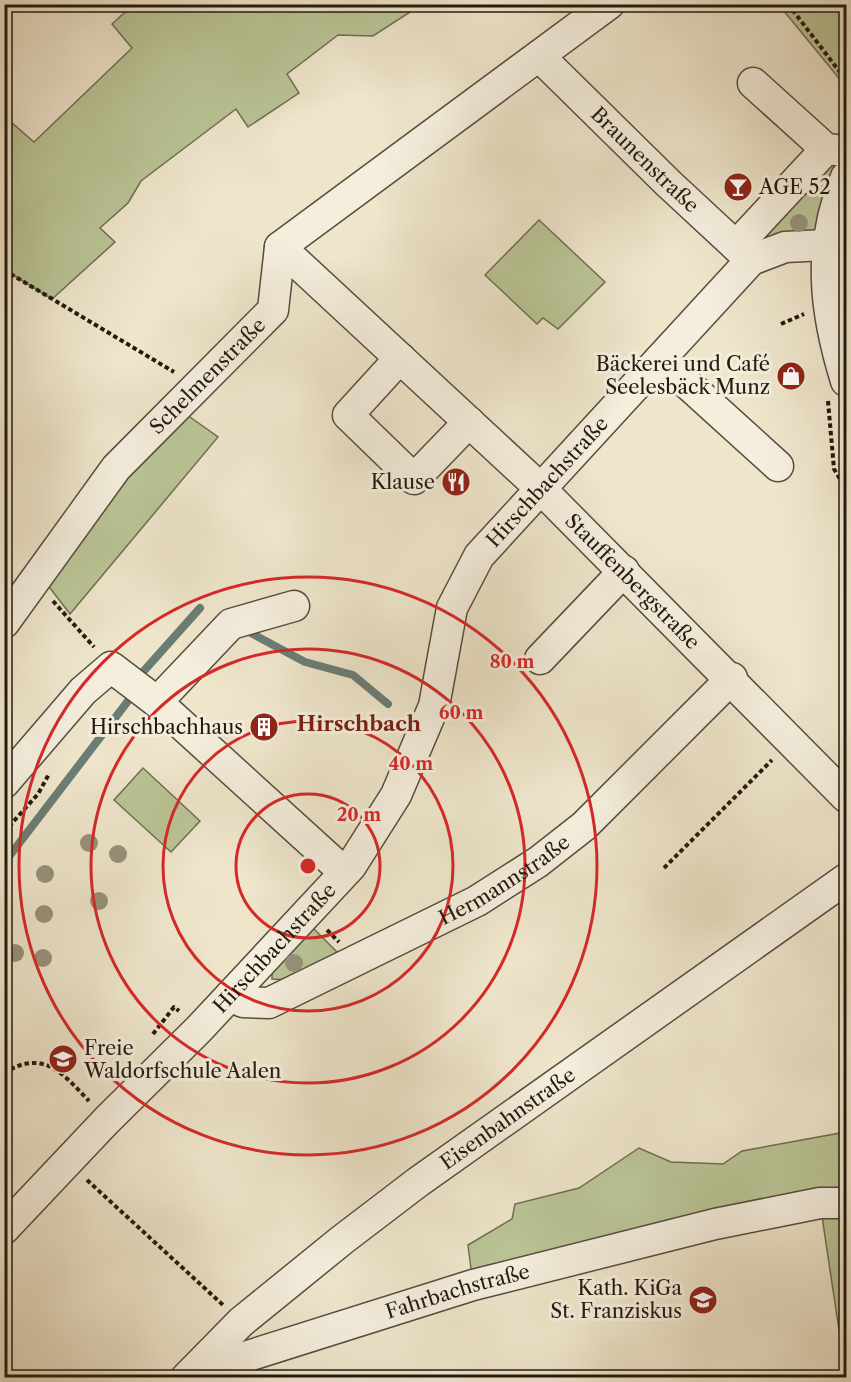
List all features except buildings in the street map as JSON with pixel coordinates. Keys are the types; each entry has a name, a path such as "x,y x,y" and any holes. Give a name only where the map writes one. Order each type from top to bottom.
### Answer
{"street":[{"path":"280,248 609,4"},
{"name":"Braunenstraße","path":"540,57 744,253"},
{"path":"744,253 836,150 753,83"},
{"path":"846,177 833,212 826,245 831,334 846,381"},
{"name":"Hirschbachstraße","path":"4,1229 107,1120 230,996 344,872 396,795 434,706 452,608 479,556 660,359 744,253 826,245"},
{"name":"Stauffenbergstraße","path":"280,248 540,488 732,678 846,797"},
{"name":"Schelmenstraße","path":"4,622 116,468 273,310 280,248"},
{"path":"400,358 348,416 414,479 469,422"},
{"path":"660,359 778,466"},
{"path":"540,658 624,571"},
{"path":"157,702 231,624 294,606"},
{"path":"4,783 83,691 111,667"},
{"name":"Hirschbachstraße","path":"111,667 157,702 344,872"},
{"name":"Hermannstraße","path":"230,996 243,1002 269,1003 487,894 538,862 584,826 732,678"},
{"name":"Eisenbahnstraße","path":"184,1377 241,1322 418,1182 846,879"},
{"name":"Fahrbachstraße","path":"184,1377 472,1285 715,1224 820,1203 846,1203"}],"path":[{"path":"788,4 846,80"},
{"path":"4,270 198,386"},
{"path":"781,324 810,311"},
{"path":"34,581 111,667"},
{"path":"664,868 791,740"},
{"path":"4,1073 16,1066 44,1063 57,1068 94,1107"},
{"path":"83,1176 241,1322"}],"green space":[{"path":"134,4 421,5 373,36 338,35 287,74 299,93 248,127 236,109 141,181 128,203 100,228 115,242 52,299 5,270 5,117 34,142 132,48 112,24"},
{"path":"779,5 846,5 846,87"},
{"path":"828,153 846,155 820,239 740,246"},
{"path":"539,220 605,282 558,329 543,318 537,324 485,275"},
{"path":"183,412 218,437 70,614 43,579 111,482"},
{"path":"143,768 200,821 171,852 114,800"},
{"path":"313,928 341,956 289,980 272,979 272,968"},
{"path":"846,1132 846,1327 839,1330 820,1203 473,1285 468,1245 512,1219 515,1204 579,1188 639,1148 671,1162 723,1164 742,1151"}],"waterway":[{"name":"Hirschbach","path":"142,673 200,608"},
{"name":"Hirschbach","path":"249,632 305,662 353,675 388,704"},
{"name":"Hirschbach","path":"4,863 128,701"}],"place":[{"name":"AGE 52","path":"738,187"},
{"name":"Bäckerei und Café Seelesbäck Munz","path":"791,376"},
{"name":"Klause","path":"456,482"},
{"name":"Hirschbachhaus","path":"264,727"},
{"name":"Freie Waldorfschule Aalen","path":"63,1059"},
{"name":"Kath. KiGa St. Franziskus","path":"703,1300"}],"district":[{"name":"Hirschbach","path":"359,724"}]}
